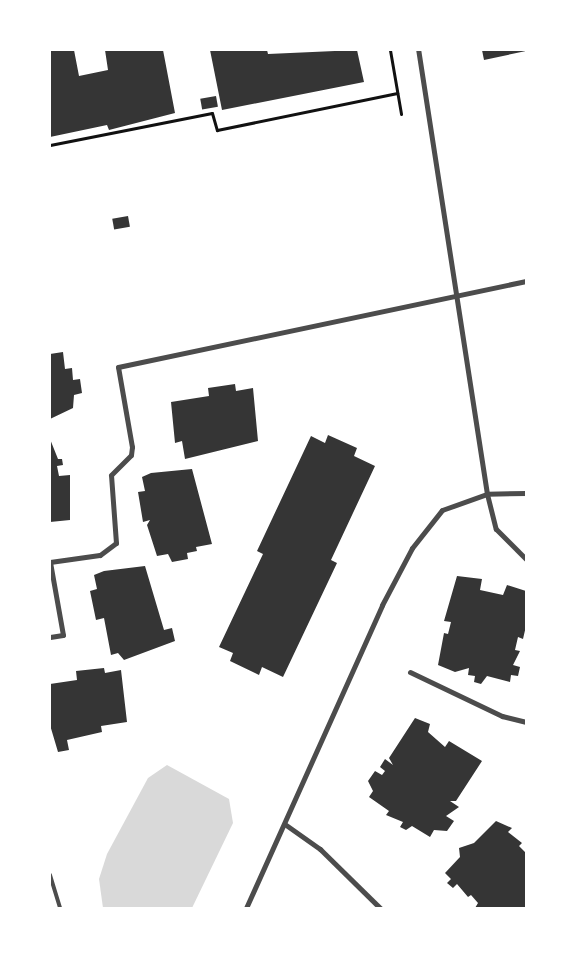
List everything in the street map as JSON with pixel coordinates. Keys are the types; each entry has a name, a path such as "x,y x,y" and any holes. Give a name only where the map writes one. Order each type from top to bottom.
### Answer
{"street":[{"path":"418,50 487,494 496,529 526,559"},
{"path":"50,638 63,635 50,562 100,554 116,543 111,475 131,455 132,447 118,367 456,293 526,281"},
{"path":"246,908 286,825 345,686 412,548 442,510 487,494 526,493"},
{"path":"410,672 502,716 526,722"},
{"path":"286,825 320,849 380,908"}],"lane":[{"path":"50,874 60,908"}],"path":[{"path":"390,50 401,114"},
{"path":"50,145 212,113 217,130 397,93"}],"shaded area":[{"path":"167,765 229,799 233,823 192,908 103,908 99,879 107,854 148,778"}],"building":[{"path":"50,50 74,50 79,76 108,70 105,50 163,50 175,113 109,130 107,125 50,137"},
{"path":"210,50 267,50 268,54 357,50 364,82 222,110"},
{"path":"482,50 526,50 526,51 484,60"},
{"path":"216,96 218,107 202,110 200,99"},
{"path":"128,216 130,227 114,230 112,219"},
{"path":"63,352 65,369 72,368 73,380 80,379 82,393 74,395 73,408 50,419 50,354"},
{"path":"235,384 236,391 253,388 258,441 185,459 182,441 175,443 171,402 209,396 208,388"},
{"path":"328,435 357,448 354,456 375,466 331,560 337,563 283,677 262,667 259,675 230,661 233,653 219,647 263,554 257,551 311,436 325,443"},
{"path":"50,439 58,459 62,459 63,465 57,466 59,476 70,475 70,520 50,522"},
{"path":"192,469 212,544 196,547 197,551 187,553 188,559 172,562 168,554 157,556 147,525 150,520 143,522 138,492 145,491 142,477 151,473"},
{"path":"145,566 164,630 172,628 175,641 124,660 118,653 111,655 104,618 96,620 90,591 97,589 94,575 104,571"},
{"path":"457,576 482,579 480,590 503,595 507,585 526,591 526,626 523,639 518,637 515,650 520,651 513,665 520,667 518,676 511,675 510,682 487,676 481,684 474,682 475,676 468,675 469,668 455,672 438,665 444,633 448,634 451,622 444,621"},
{"path":"104,668 105,673 121,670 127,722 101,726 102,732 67,740 69,750 58,752 50,725 50,684 77,680 76,671"},
{"path":"415,718 430,724 428,732 445,747 449,741 482,761 456,801 450,801 459,807 446,816 454,821 447,831 434,830 430,837 412,826 406,830 400,827 403,822 386,815 389,811 369,797 373,791 368,781 375,771 382,775 385,771 380,767 385,759 393,765 389,758"},
{"path":"496,821 512,828 508,832 522,843 519,846 526,853 526,908 475,908 478,903 471,895 468,897 457,884 453,888 447,883 451,879 445,873 460,857 459,848 474,843"}]}
